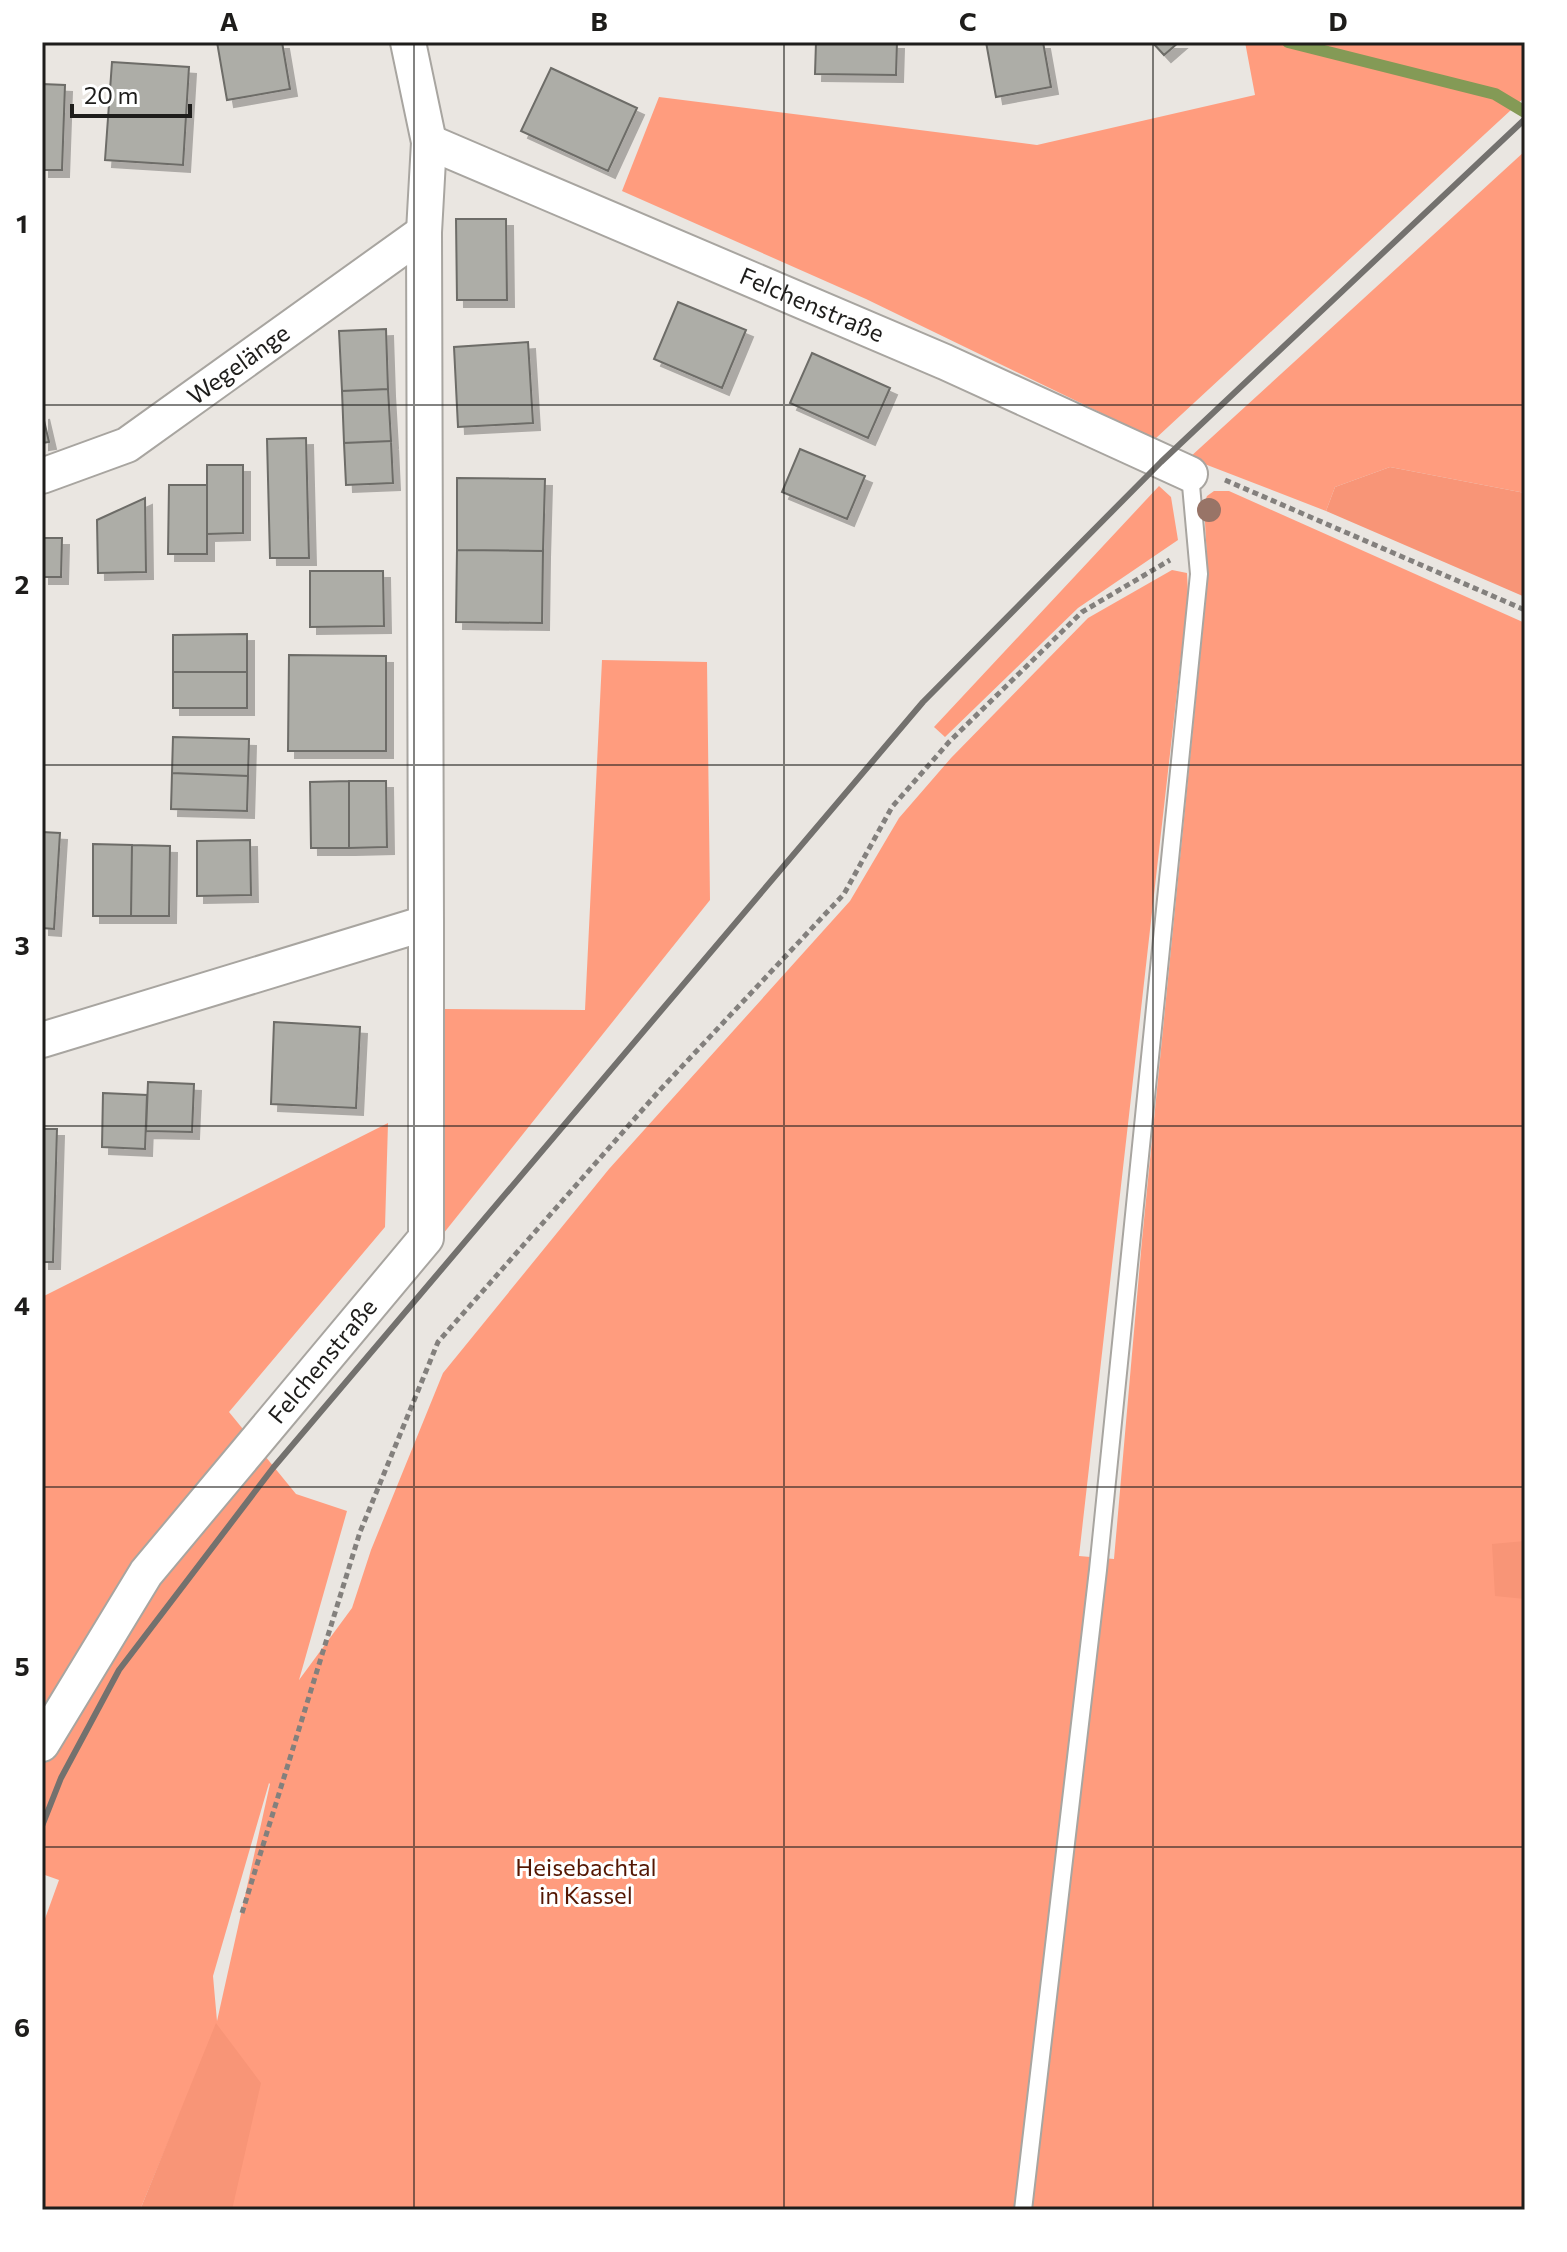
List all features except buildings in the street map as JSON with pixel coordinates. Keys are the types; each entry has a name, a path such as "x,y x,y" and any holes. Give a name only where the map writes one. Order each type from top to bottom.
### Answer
{"street":[{"name":"Felchenstraße","path":"42,1744 146,1573 426,1238 424,232 429,142 408,42"},
{"name":"Felchenstraße","path":"429,142 945,362 1190,474"},
{"name":"Wegelänge","path":"42,476 127,445 424,232"},
{"path":"42,1040 426,923"}],"lane":[{"path":"1023,2210 1098,1570 1199,574 1199,544 1190,474"}],"path":[{"path":"1190,474 1229,481 1525,610"},
{"path":"242,1913 360,1532 438,1342 659,1091 844,894 892,807 949,742 1082,612 1199,544"}],"green space":[{"path":"1245,42 1525,42 1525,97 1155,439 866,299 622,191 659,97 1037,145 1255,95"},
{"path":"1525,151 1525,493 1390,467 1335,487 1326,511 1189,458"},
{"path":"1159,486 1171,497 1178,540 1078,608 945,737 934,727"},
{"name":"Heisebachtal in Kassel","path":"1214,491 1229,491 1525,623 1525,2210 161,2210 215,2029 140,2210 42,2210 42,1927 59,1880 42,1874 42,1297 388,1123 385,1227 229,1412 296,1494 347,1511 299,1680 352,1608 371,1550 443,1373 609,1169 850,901 899,818 951,758 1088,618 1172,570 1187,573 1188,595 1079,1556 1114,1559 1142,1240 1208,577 1204,504 1207,496","holes":["270,1784 217,2021 213,1976"]},
{"path":"602,660 707,662 710,900 443,1234 444,1009 585,1010"}],"shaded area":[{"path":"1390,467 1525,493 1525,597 1326,511 1335,487"},
{"path":"1525,1541 1525,1599 1495,1596 1492,1544"},
{"path":"216,2023 261,2083 232,2210 140,2210"}],"waterway":[{"path":"1288,42 1495,94 1525,112"}],"railway":[{"path":"42,1826 61,1778 119,1670 273,1468 923,702 1161,462 1525,119"}]}
